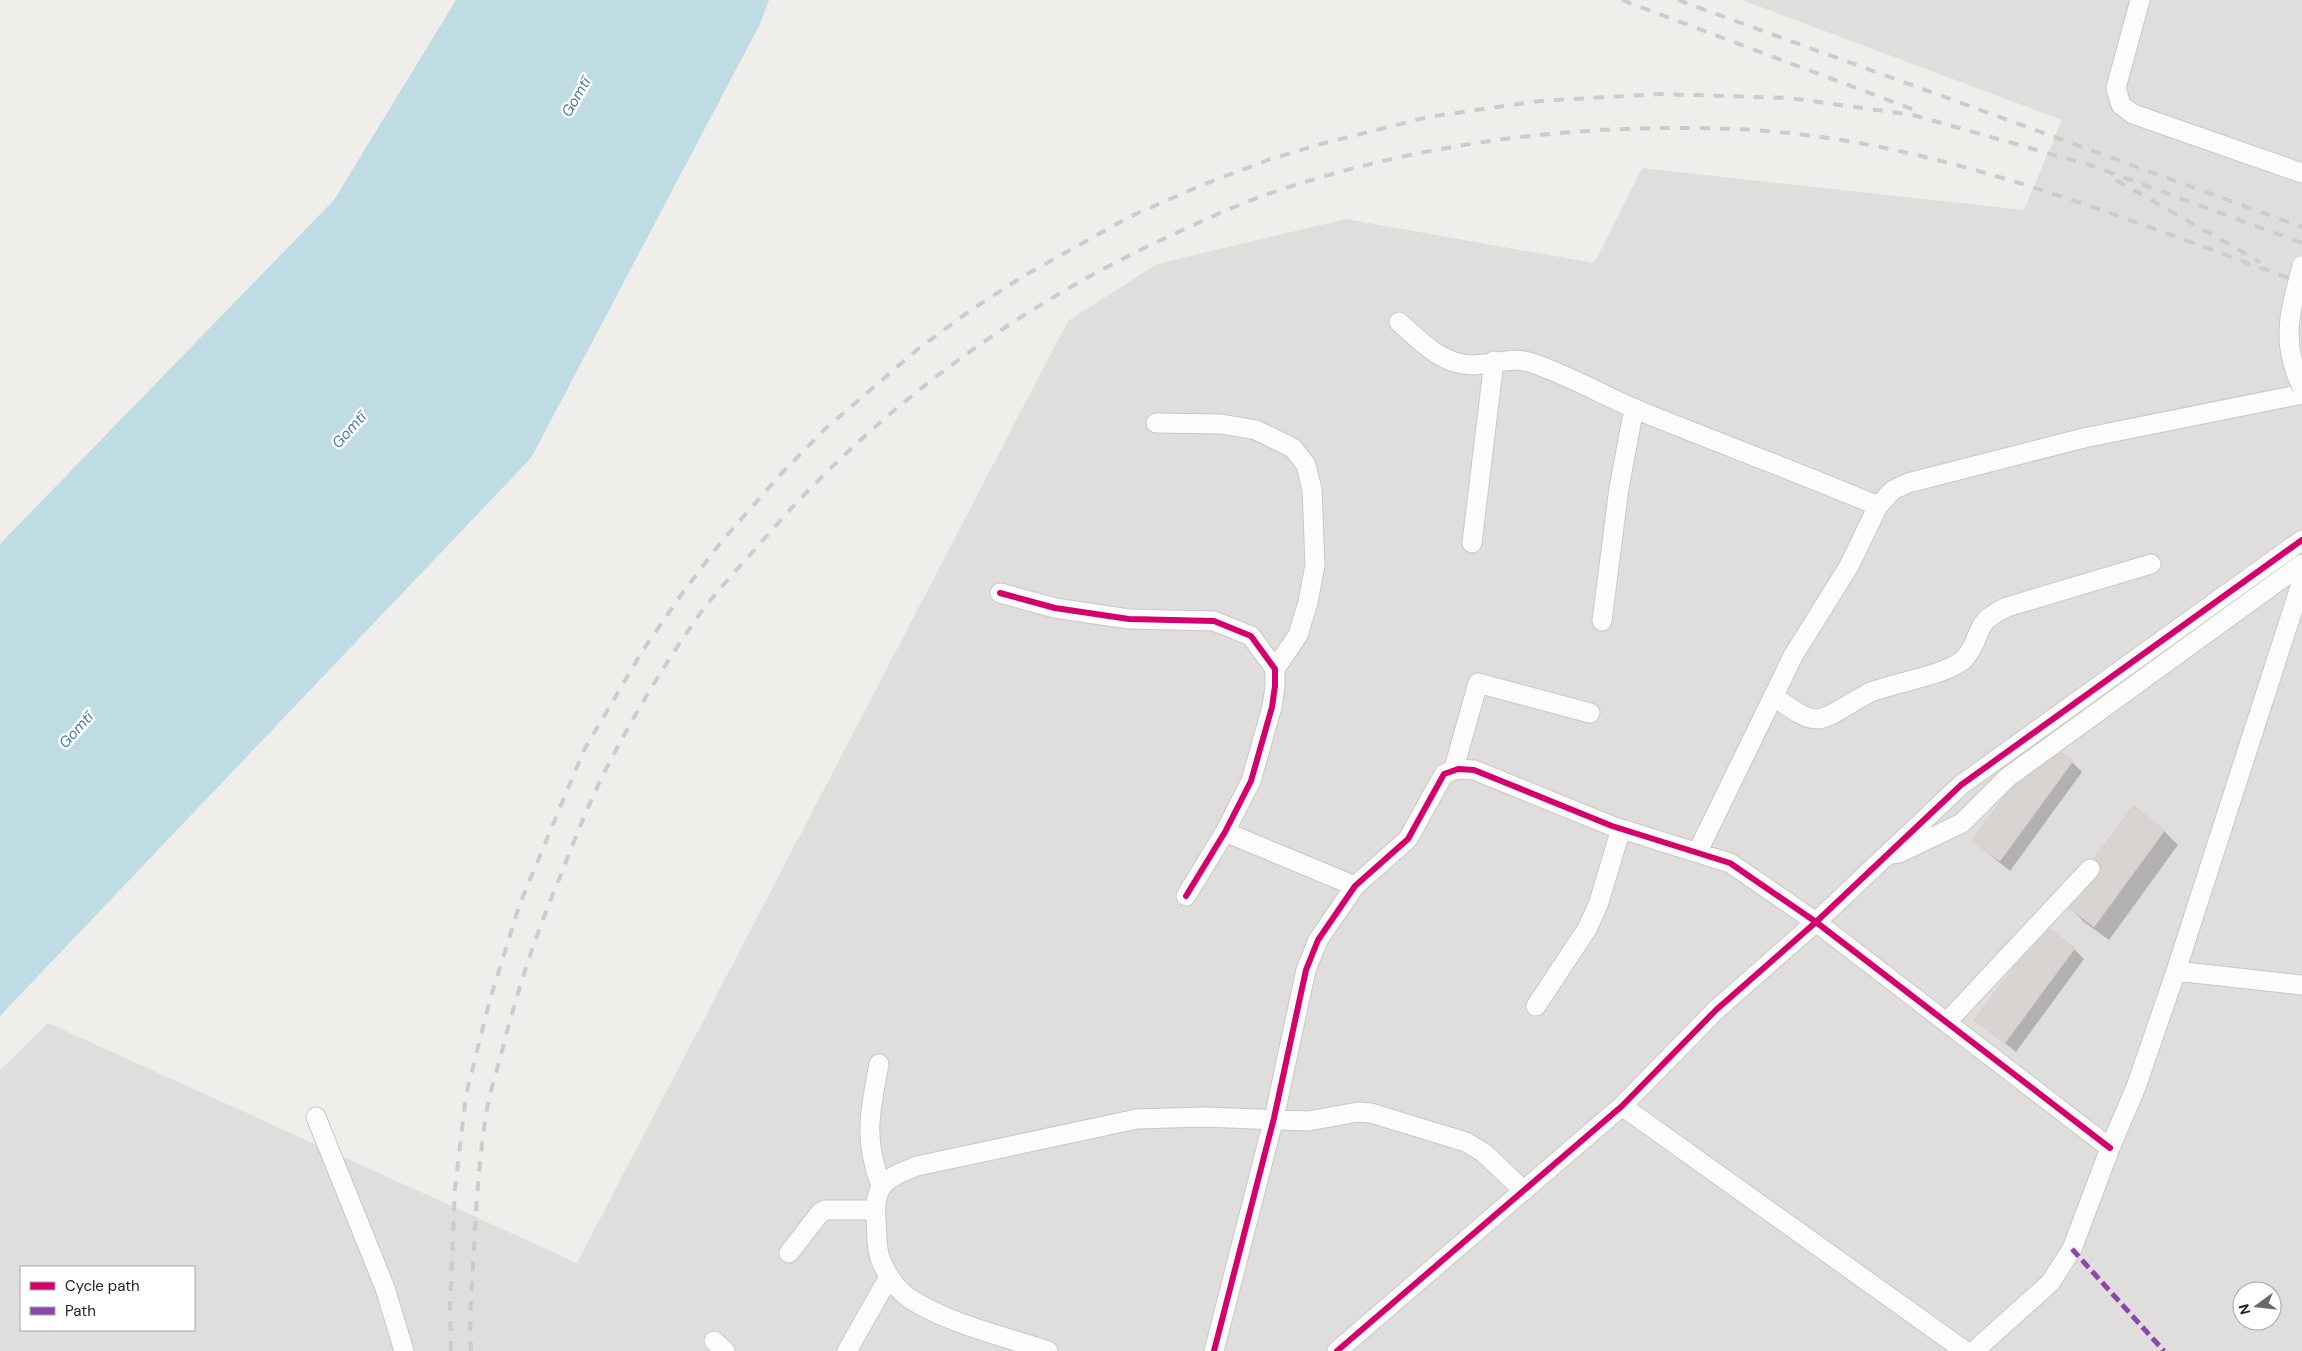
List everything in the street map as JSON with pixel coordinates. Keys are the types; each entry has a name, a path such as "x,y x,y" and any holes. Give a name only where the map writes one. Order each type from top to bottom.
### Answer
{"street":[{"path":"2140,0 2116,88 2120,105 2132,114 2302,173"},
{"path":"2302,266 2292,304 2288,346 2294,370 2302,387"},
{"path":"1399,322 1427,348 1442,357 1472,365 1494,361 1513,360 1529,362 1564,375 1634,408 1878,506"},
{"path":"1472,543 1494,361"},
{"path":"1697,853 1793,656 1849,566 1878,506 1893,490 1908,484 2084,438 2302,394"},
{"path":"1602,621 1618,488 1634,408"},
{"path":"1156,423 1221,424 1256,430 1292,448 1306,465 1312,488 1315,565 1308,602 1298,635 1275,669 1272,707 1251,781 1225,832 1186,896"},
{"path":"1338,1351 1622,1106 1716,1010 1816,922 1961,785 2302,540"},
{"path":"1773,696 1811,719 1828,717 1872,691 1948,668 1964,659 1980,626 1990,615 2007,607 2151,564"},
{"path":"1887,855 1899,853 1962,823 2008,778 2302,564"},
{"path":"1974,1351 2050,1283 2072,1249 2110,1148 2136,1087 2176,971 2302,581"},
{"path":"1000,593 1055,608 1129,619 1214,621 1251,636 1275,669"},
{"path":"1214,1351 1274,1118 1306,970 1318,940 1355,886 1408,839 1444,774 1454,768 1478,683 1590,713"},
{"path":"1450,770 1474,770 1621,829 1730,863 1816,922 2110,1148"},
{"path":"1536,1006 1591,921 1598,905 1621,829"},
{"path":"1225,832 1355,886"},
{"path":"1947,1022 2090,868"},
{"path":"2176,971 2302,985"},
{"path":"879,1064 869,1118 869,1141 872,1163 881,1186"},
{"path":"1622,1106 1965,1351"},
{"path":"1048,1351 939,1315 908,1297 889,1277 880,1257 875,1210 881,1186 892,1176 917,1166 1138,1119 1203,1117 1274,1118 1308,1121 1358,1112 1371,1113 1466,1142 1484,1153 1524,1190"},
{"path":"316,1117 385,1288 404,1351"},
{"path":"789,1253 820,1213 826,1210 875,1210"},
{"path":"847,1351 889,1277"}],"shaded area":[{"path":"1742,0 2302,0 2302,1351 0,1351 0,1070 48,1023 577,1263 1068,321 1157,264 1346,219 1594,263 1642,168 2024,210 2062,120"}],"water":[{"name":"Gomtī","path":"456,0 769,0 760,24 531,458 0,1016 0,544 334,200"}],"building":[{"path":"2061,752 2073,761 2000,861 1972,841 2003,798 2015,786"},
{"path":"2133,806 2165,830 2094,927 2069,908 2098,876 2101,866 2094,859"},
{"path":"2050,929 2075,948 2005,1043 1974,1020 2013,968"}],"railway":[{"path":"1622,0 1920,112"},
{"path":"1678,0 2302,227"},
{"path":"451,1351 450,1309 455,1189 466,1095 489,1003 519,906 584,750 643,650 681,595 721,542 781,474 825,429 918,349 971,310 1022,277 1129,217 1202,185 1268,160 1317,145 1428,117 1539,101 1661,94 1789,98 1913,115 2090,165 2302,243"},
{"path":"471,1351 471,1300 478,1185 485,1121 491,1090 512,1013 542,922 587,810 624,734 656,680 698,616 806,493 850,449 946,369 996,333 1049,300 1103,269 1218,214 1262,196 1332,174 1445,148 1502,139 1617,129 1732,129 1804,135 1875,146 2014,181 2082,203 2286,277 2302,277"},
{"path":"2116,180 2260,262"}],"marked path":[{"path":"2072,1249 2164,1351"}],"cycle path":[{"path":"1337,1351 1622,1106 1716,1010 1816,922 1961,785 2302,540"},
{"path":"1000,593 1055,608 1129,619 1214,621 1251,636 1275,669 1272,707 1251,781 1225,832 1186,896"},
{"path":"1214,1351 1274,1118 1306,970 1318,940 1355,886 1408,839 1444,774 1458,769 1474,770 1612,826 1730,863 1816,922 2110,1148"}]}
